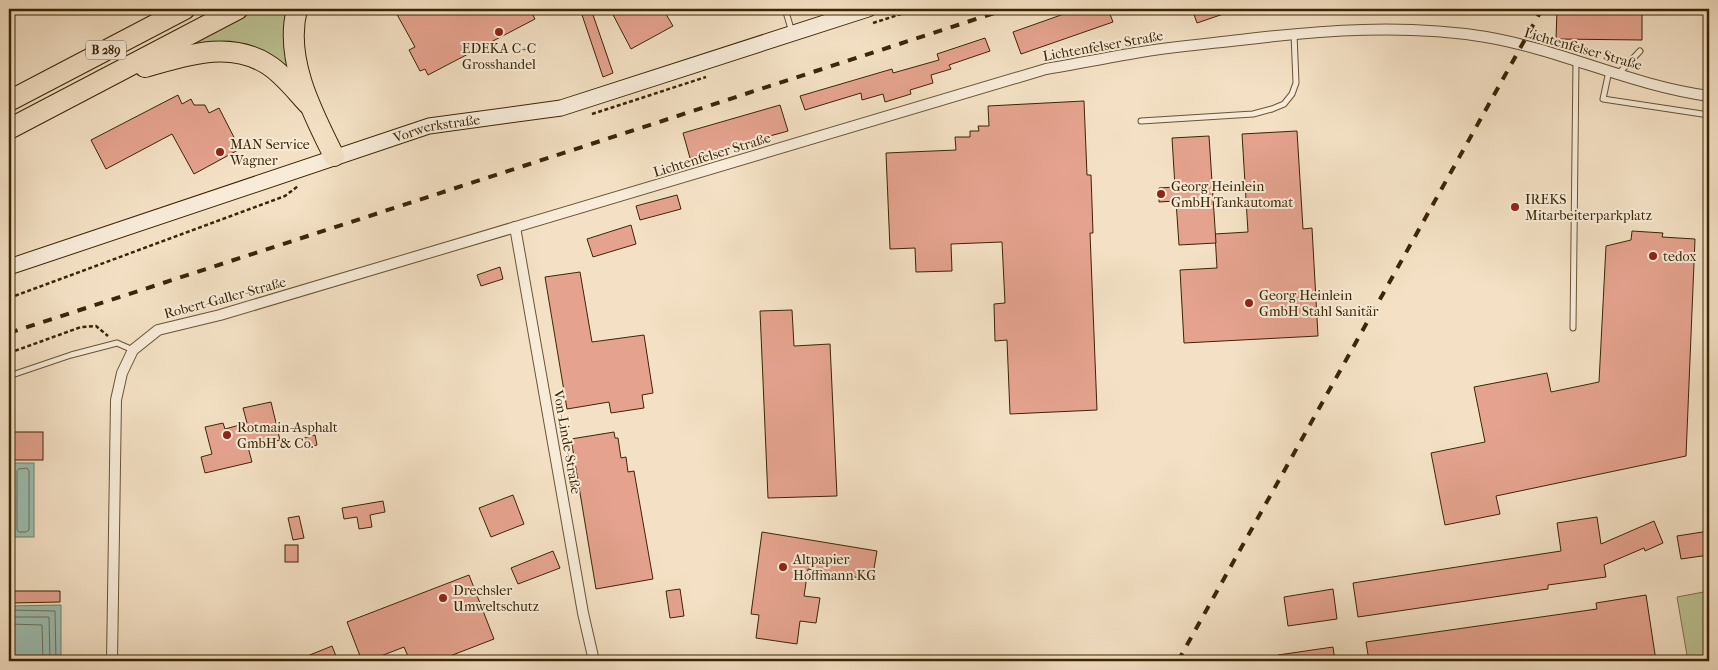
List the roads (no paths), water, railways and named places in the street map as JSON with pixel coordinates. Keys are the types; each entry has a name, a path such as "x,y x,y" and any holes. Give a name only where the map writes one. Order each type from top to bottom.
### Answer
{"highway":[{"name":"B 289","path":"9,101 18,92 185,9"},
{"name":"B 289","path":"9,130 238,9"},
{"path":"297,9 294,23 294,42 308,104 334,156"},
{"path":"107,78 208,51 229,51 250,56 267,64 283,77 308,104"}],"street":[{"name":"Vorwerkstraße","path":"9,267 334,156 429,126 561,108 868,9"},
{"name":"Lichtenfelser Straße","path":"516,227 1046,69 1136,52 1294,33 1406,30 1487,37 1576,60 1667,88 1709,96"},
{"name":"Robert-Galler-Straße","path":"112,661 116,400 122,373 133,350 158,330 220,315 516,227"},
{"name":"Von-Linde-Straße","path":"516,227 583,613 594,661"}],"lane":[{"path":"785,9 793,33"},
{"path":"1141,121 1253,114 1284,104 1292,94 1296,83 1294,33"},
{"path":"1640,51 1614,72 1603,99 1709,115"},
{"path":"1573,328 1576,60"},
{"path":"9,376 117,342 133,350"}],"water":[{"path":"12,463 34,463 34,537 12,537"},
{"path":"61,605 61,661 9,661 9,606"}],"railway":[{"path":"9,333 1007,9"},
{"path":"1178,661 1542,9"}],"place":[{"name":"EDEKA C+C Grosshandel","path":"499,32"},
{"name":"MAN Service Wagner","path":"220,152"},
{"name":"Georg Heinlein GmbH Tankautomat","path":"1161,194"},
{"name":"IREKS Mitarbeiterparkplatz","path":"1515,207"},
{"name":"tedox","path":"1653,256"},
{"name":"Georg Heinlein GmbH Stahl Sanitär","path":"1249,303"},
{"name":"Rotmain-Asphalt GmbH & Co.","path":"227,435"},
{"name":"Altpapier Hoffmann KG","path":"783,567"},
{"name":"Drechsler Umweltschutz","path":"443,598"}]}
